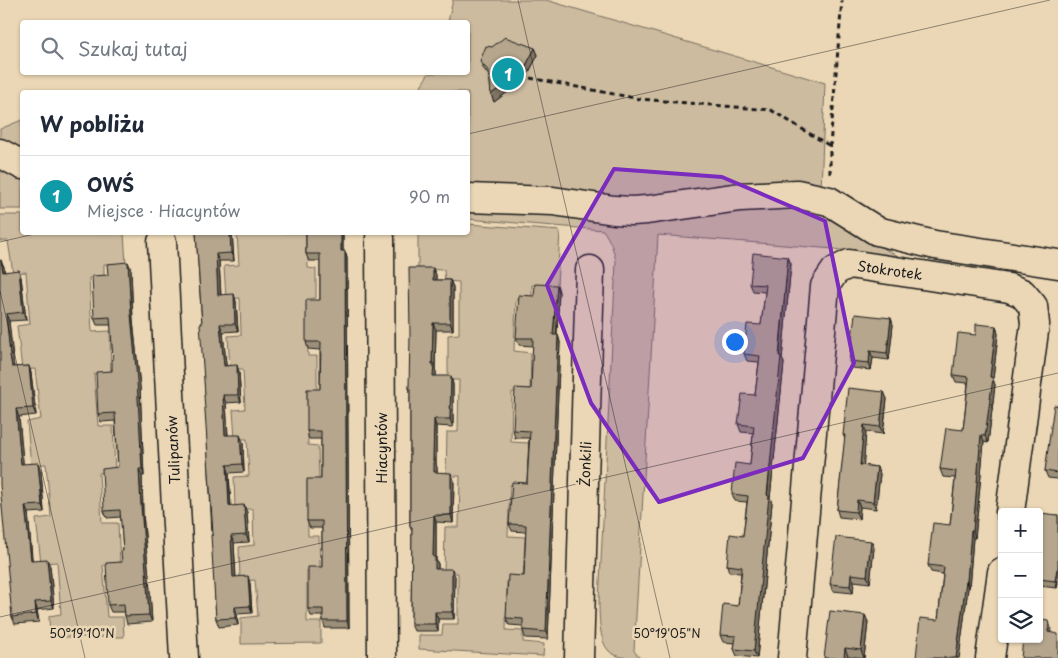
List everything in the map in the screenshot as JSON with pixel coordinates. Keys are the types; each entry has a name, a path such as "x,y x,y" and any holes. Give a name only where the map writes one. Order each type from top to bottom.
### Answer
{"street":[{"path":"0,153 20,164"},
{"path":"470,198 553,201 632,211 740,197 798,194 829,201 877,231 935,245 1058,264"},
{"name":"Hiacyntów","path":"380,238 382,658"},
{"name":"Tulipanów","path":"162,242 184,658"},
{"name":"Stokrotek","path":"792,658 825,286 835,271 849,264 1009,288 1022,293 1033,306 1034,324 1011,508"},
{"name":"Żonkili","path":"579,658 590,270"},
{"path":"990,658 998,598"}],"path":[{"path":"829,201 830,146 842,0"},
{"path":"530,78 640,99 771,110 830,146"}],"highlighted area":[{"path":"614,169 722,177 825,221 854,363 803,458 659,502 591,403 547,285"}],"shaded area":[{"path":"453,0 546,0 825,83 821,190 653,201 470,189 470,90 420,90 428,75 470,75 470,20 448,20"},
{"path":"20,121 20,154 0,144 0,129"},
{"path":"0,167 20,177 20,209 0,209"},
{"path":"775,203 825,212 871,242 904,259 834,249 658,235 634,651 640,658 623,657 609,651 603,641 600,628 599,607 616,262 610,241 603,230 470,219 470,206"},
{"path":"0,215 20,215 20,235 124,235 126,264 104,264 104,277 89,278 92,332 110,331 111,374 94,374 98,426 113,426 115,471 99,473 102,523 118,523 120,564 103,565 107,617 123,617 124,637 50,637 49,616 61,614 57,562 41,563 36,519 51,517 46,464 31,465 27,422 41,419 35,369 22,370 17,326 30,324 26,272 13,273 8,241 0,241"},
{"path":"470,224 560,231 557,286 532,285 532,300 516,300 514,351 531,353 530,392 512,392 511,442 529,443 527,486 510,485 508,536 525,537 523,580 507,580 506,630 523,631 523,642 544,644 543,656 419,649 419,635 442,635 443,624 458,624 458,573 444,573 445,527 459,527 460,476 446,476 447,432 458,432 459,380 448,380 448,335 459,334 459,282 445,281 444,270 418,269 418,235 470,235"},
{"path":"237,235 307,235 308,268 316,269 316,298 307,299 308,356 317,356 317,390 307,390 308,445 318,446 319,481 307,482 308,536 319,536 320,570 307,570 307,622 321,622 321,643 241,644 241,618 258,616 255,580 240,581 239,547 254,545 253,509 235,509 234,477 249,476 247,439 235,439 233,410 245,409 243,369 230,369 228,336 241,335 240,298 226,299 224,266 239,265"}],"building":[{"path":"505,37 535,48 520,77 491,94 489,72 480,61 486,46 492,47"},
{"path":"196,235 230,235 231,253 216,254 218,295 234,294 235,324 220,324 224,366 237,365 238,395 223,395 225,435 240,435 242,464 227,465 229,506 244,505 246,535 231,536 233,577 248,576 250,606 235,607 235,618 216,619 211,535 213,535 200,324 202,324"},
{"path":"306,235 341,235 341,251 345,251 347,621 323,621 323,609 308,609 308,567 322,567 322,521 307,521 307,479 321,479 321,431 307,431 307,389 320,389 321,342 306,342 306,300 320,300 320,254 306,254"},
{"path":"753,253 788,257 779,356 781,356 767,495 769,496 754,651 734,649 736,636 720,635 723,604 738,606 742,567 727,565 730,534 743,536 748,496 732,494 735,463 750,465 754,426 738,424 742,394 755,395 760,356 744,354 747,324 761,325 766,285 750,284"},
{"path":"0,260 3,272 19,270 23,312 6,314 12,367 29,366 33,408 16,409 21,464 38,463 42,505 25,506 31,560 47,559 51,601 35,602 36,614 12,617 0,485"},
{"path":"128,262 137,380 142,469 139,469 149,615 125,616 124,604 108,605 106,563 122,562 121,551 123,551 120,510 104,511 102,469 118,467 115,413 98,414 96,372 112,371 113,360 110,317 94,318 92,276 108,275 107,264"},
{"path":"409,268 433,268 433,280 450,280 450,323 433,323 432,364 434,364 433,376 451,376 450,419 434,419 433,461 434,472 451,473 451,515 434,515 433,557 435,557 435,569 452,569 452,612 435,612 435,624 411,624 412,527 410,527"},
{"path":"535,284 557,285 553,335 558,335 546,632 523,630 523,619 506,618 508,575 524,576 526,525 509,524 512,482 527,483 530,431 513,430 515,388 531,389 533,338 516,338 519,295 534,296"},
{"path":"855,314 891,318 887,353 870,351 869,363 849,361"},
{"path":"976,324 996,326 990,377 993,378 985,436 981,435 973,531 971,531 967,581 956,658 916,658 920,618 938,620 944,567 928,565 933,523 950,525 956,471 940,469 946,428 963,430 969,377 953,375 958,333 976,335"},
{"path":"848,388 884,392 880,427 864,425 860,465 877,467 873,502 857,500 856,512 837,510"},
{"path":"1054,405 1058,406 1058,473 1045,471"},
{"path":"1043,513 1058,515 1058,569 1055,581 1043,580"},
{"path":"836,537 871,541 867,576 851,574 850,586 830,584"},
{"path":"830,611 865,615 861,650 845,648 844,658 824,658"},
{"path":"1043,620 1049,621 1048,632 1058,634 1058,658 1021,658 1023,643 1043,643"}],"place":[{"name":"OWŚ","path":"508,74"}]}
